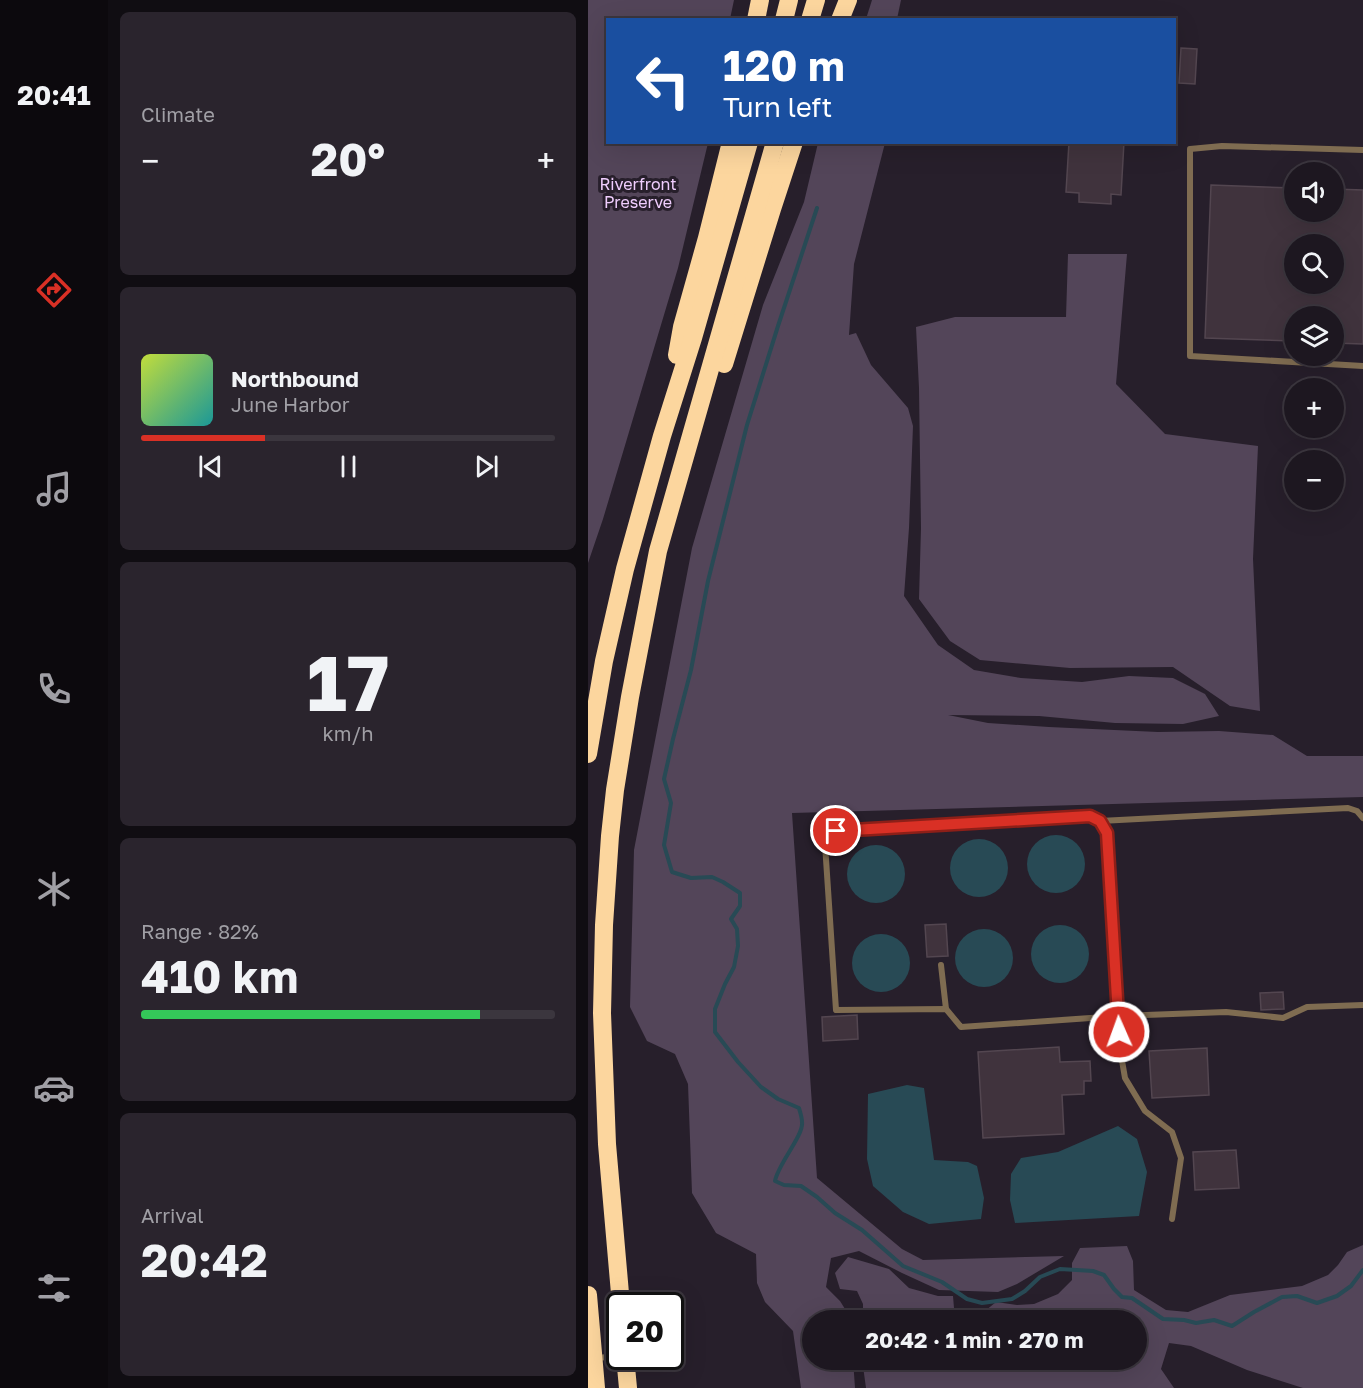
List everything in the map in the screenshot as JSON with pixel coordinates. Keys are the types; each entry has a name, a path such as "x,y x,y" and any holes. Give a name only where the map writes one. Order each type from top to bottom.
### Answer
{"highway":[{"path":"756,18 760,0"},
{"path":"784,18 789,0"},
{"path":"811,18 816,0"},
{"path":"841,18 848,0"},
{"path":"662,436 682,327 730,144"},
{"path":"588,754 613,617 634,535 748,144"},
{"path":"620,1292 605,1100 602,1013 604,925 615,790 630,697 661,540 774,144"},
{"path":"646,615 669,549 708,415 793,144"},
{"path":"588,1295 596,1388"},
{"path":"626,1370 628,1388"}],"lane":[{"path":"1363,150 1222,146 1190,149 1190,356 1363,366"},
{"path":"946,1009 836,1010 825,844 827,837 836,831 1090,816 1100,821 1348,808 1357,811 1363,818"},
{"path":"1100,821 1107,833 1120,1049 1125,1078 1145,1111 1172,1132 1181,1158 1173,1220"},
{"path":"941,965 946,1009 961,1027 1119,1016 1226,1012 1283,1018 1307,1007 1363,1005"},
{"path":"594,1358 606,1357"}],"green space":[{"name":"Riverfront Preserve","path":"588,0 734,0 730,18 606,18 606,144 708,144 678,268 588,563"},
{"path":"872,0 901,0 897,18 866,18"},
{"path":"818,144 885,144 854,264 849,335 856,333 871,365 908,408 913,426 904,596 938,645 974,670 1021,678 1082,682 1129,676 1173,678 1205,694 1219,716 1183,724 1115,723 1039,716 948,715 988,723 1049,727 1158,732 1219,731 1273,735 1307,756 1363,756 1363,797 792,813 817,1178 902,1249 923,1260 1064,1256 1017,1284 998,1292 939,1290 859,1251 831,1258 826,1287 846,1310 802,1310 802,1370 854,1370 855,1388 801,1388 793,1331 765,1302 757,1283 756,1254 716,1233 692,1193 688,1084 675,1054 647,1041 630,1007 634,850 692,548 763,305 804,202"},
{"path":"1068,254 1127,254 1116,384 1165,434 1258,446 1253,559 1260,711 1230,706 1173,667 1070,668 980,660 950,641 919,599 921,528 916,327 955,317 1066,317"},
{"path":"1363,1245 1363,1388 1303,1388 1247,1370 1191,1346 1169,1343 1161,1369 1174,1388 866,1388 864,1370 1147,1370 1147,1310 986,1310 996,1302 1017,1305 1034,1304 1058,1294 1072,1280 1072,1263 1080,1248 1127,1246 1133,1261 1134,1290 1166,1310 1188,1312 1230,1295 1302,1286 1328,1275 1347,1252"},
{"path":"848,1257 889,1269 909,1288 938,1296 953,1296 954,1310 863,1310 863,1304 857,1291 840,1289 835,1273"}],"water":[{"path":"1050,835 1062,835 1077,843 1085,858 1085,870 1077,885 1062,893 1050,893 1035,885 1027,870 1027,858 1035,843"},
{"path":"973,839 985,839 1000,847 1008,862 1008,874 1000,889 985,897 973,897 958,889 950,874 950,862 958,847"},
{"path":"870,845 882,845 897,853 905,868 905,880 897,895 882,903 870,903 855,895 847,880 847,868 855,853"},
{"path":"1054,925 1066,925 1081,933 1089,948 1089,960 1081,975 1066,983 1054,983 1039,975 1031,960 1031,948 1039,933"},
{"path":"978,929 990,929 1005,937 1013,952 1013,964 1005,979 990,987 978,987 963,979 955,964 955,952 963,937"},
{"path":"875,934 887,934 902,942 910,957 910,969 902,984 887,992 875,992 860,984 852,969 852,957 860,942"},
{"path":"907,1085 924,1088 934,1160 968,1162 977,1166 984,1198 981,1219 929,1224 903,1212 873,1186 867,1159 868,1094"},
{"path":"1118,1126 1137,1139 1147,1172 1139,1216 1015,1223 1010,1200 1011,1174 1021,1158 1058,1152"}],"building":[{"path":"1181,48 1197,49 1195,84 1179,83"},
{"path":"1069,144 1124,144 1121,195 1111,194 1111,204 1079,202 1079,193 1066,192"},
{"path":"1211,185 1284,188 1284,222 1344,222 1344,189 1363,190 1363,344 1344,343 1344,306 1284,306 1284,341 1205,338"},
{"path":"946,924 948,956 927,957 925,925"},
{"path":"1283,992 1284,1009 1261,1010 1260,993"},
{"path":"857,1015 858,1039 823,1041 822,1017"},
{"path":"1059,1047 1060,1062 1090,1061 1091,1081 1084,1081 1084,1094 1062,1095 1064,1134 983,1138 978,1052"},
{"path":"1207,1048 1209,1095 1152,1098 1149,1051"},
{"path":"1236,1150 1239,1188 1195,1190 1193,1152"}],"waterway":[{"path":"817,208 747,425 708,581 691,670 664,779 671,803 664,845 672,872 691,878 712,877 740,893 740,906 731,919 737,929 738,946 734,967 715,1009 715,1032 761,1087 778,1099 799,1108 802,1128 775,1181 784,1185 801,1186 835,1213 862,1230 903,1266 942,1282 967,1299 982,1303 1012,1299 1040,1277 1060,1269 1093,1271 1104,1275 1122,1297 1132,1298 1163,1319 1196,1323 1214,1320 1232,1326 1282,1297 1297,1296 1317,1303 1337,1296 1351,1286 1363,1270"}],"route":[{"path":"836,831 1090,816 1100,821 1107,833 1119,1032"}]}
